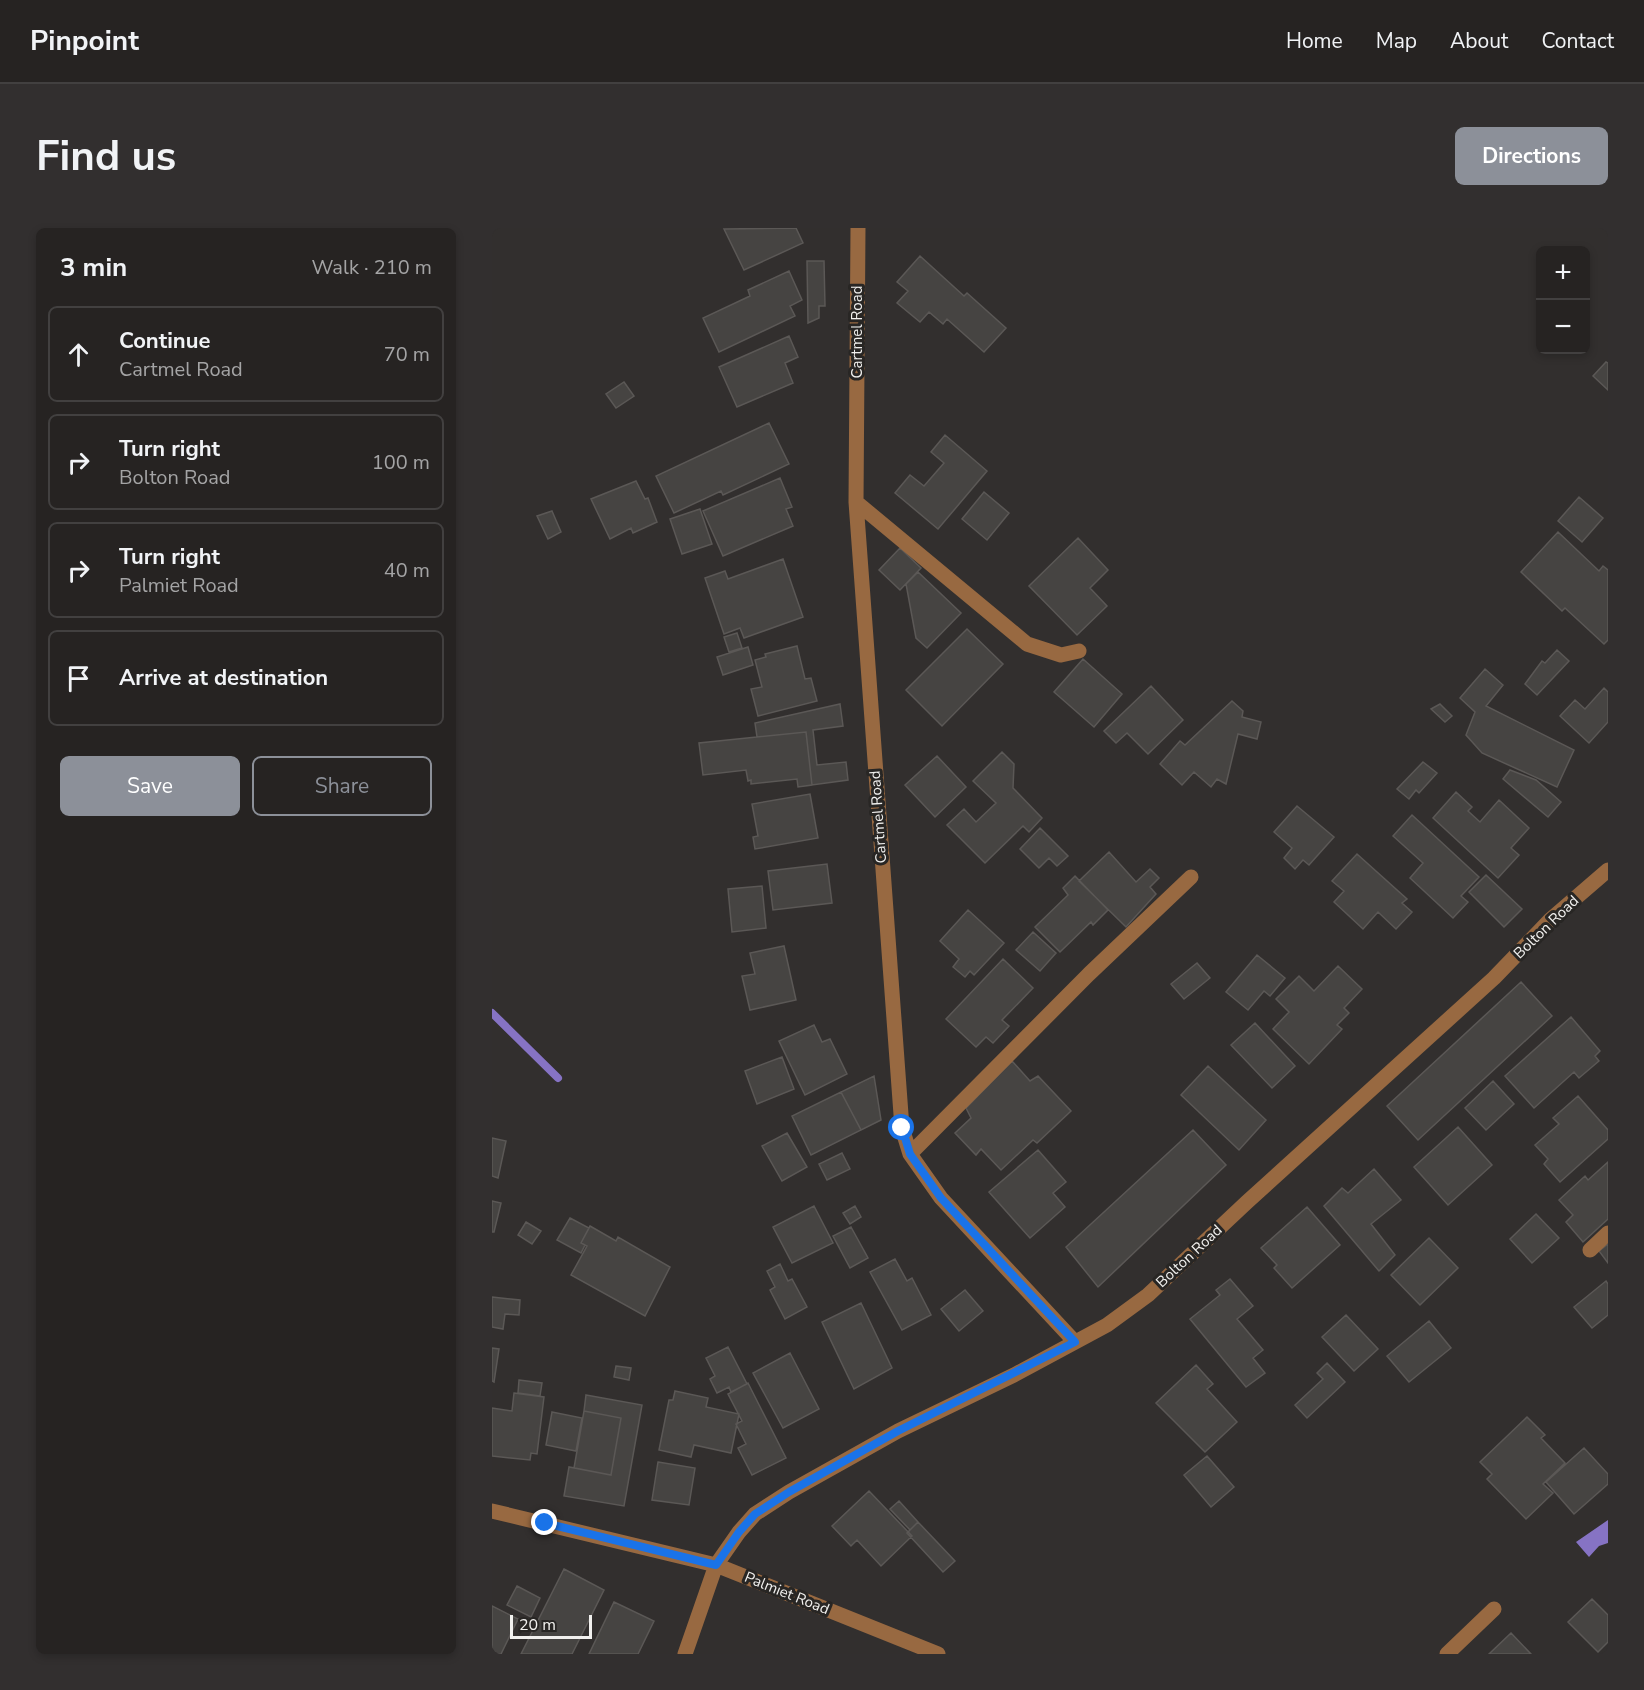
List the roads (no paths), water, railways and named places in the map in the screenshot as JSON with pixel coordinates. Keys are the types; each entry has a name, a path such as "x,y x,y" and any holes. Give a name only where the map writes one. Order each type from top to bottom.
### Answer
{"street":[{"name":"Cartmel Road","path":"858,228 856,502 902,1128 910,1154 941,1198 1075,1342"},
{"path":"856,502 1027,644 1061,655 1079,651"},
{"name":"Bolton Road","path":"685,1654 716,1565 755,1514 789,1492 898,1431 1107,1325 1148,1295 1494,978 1550,920 1608,870"},
{"path":"910,1154 1089,974 1191,877"},
{"path":"1590,1250 1608,1233"},
{"name":"Palmiet Road","path":"492,1511 716,1565 938,1654"},
{"path":"1447,1654 1494,1609"}],"waterway":[{"path":"492,1013 558,1078"}]}
